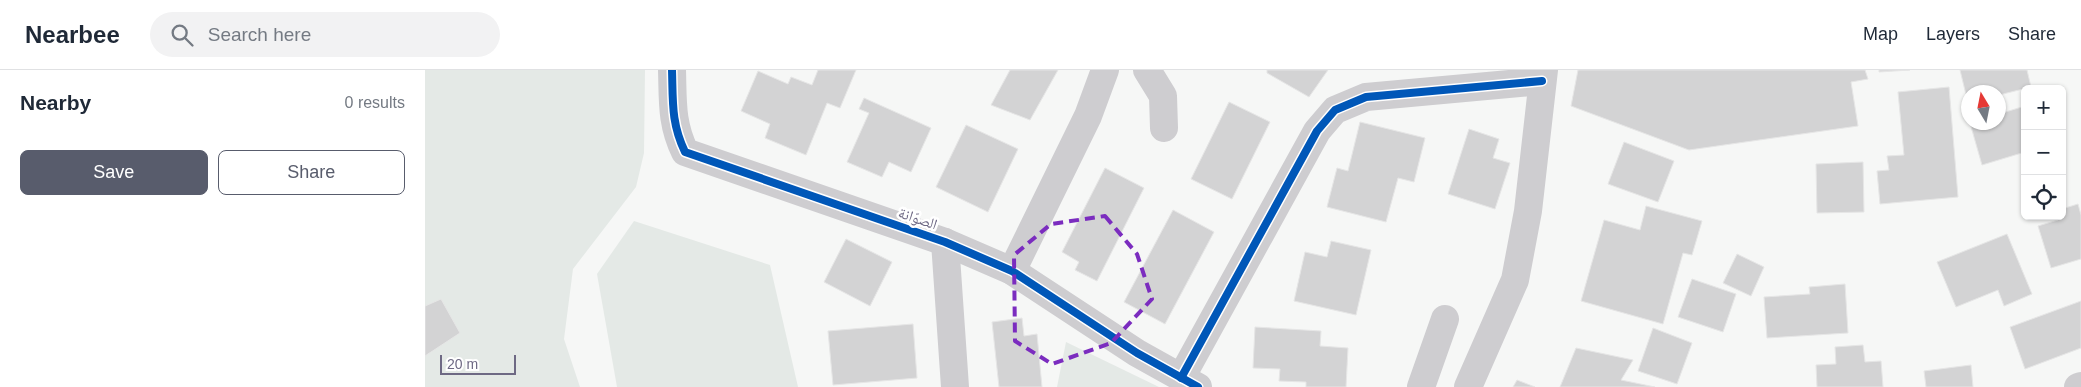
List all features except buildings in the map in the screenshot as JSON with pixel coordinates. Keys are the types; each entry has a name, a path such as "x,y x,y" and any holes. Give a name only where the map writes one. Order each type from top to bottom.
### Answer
{"street":[{"name":"الصوّانة","path":"672,70 676,134 685,152 945,242 1012,271 1137,353 1189,382"},
{"path":"1012,271 1088,116 1105,70"},
{"path":"1147,70 1163,96 1164,128"},
{"path":"1189,382 1317,131 1335,110 1366,97 1476,79 1543,76 1528,211 1515,280 1468,387"},
{"name":"الصوّانة","path":"945,242 955,387"},
{"path":"1421,387 1445,319"}],"highlighted area":[{"path":"1105,216 1137,254 1152,299 1111,343 1052,364 1015,341 1014,255 1051,224"}],"shaded area":[{"path":"425,70 645,70 644,153 636,187 573,269 564,339 580,387 425,387"},
{"path":"634,221 770,265 798,387 617,387 597,274"},
{"path":"1066,342 1159,387 1057,387"}],"cycle path":[{"path":"672,70 675,121 685,152 945,242 1012,271 1137,353 1198,387"},
{"path":"1181,378 1317,131 1335,110 1366,97 1542,81"}]}
